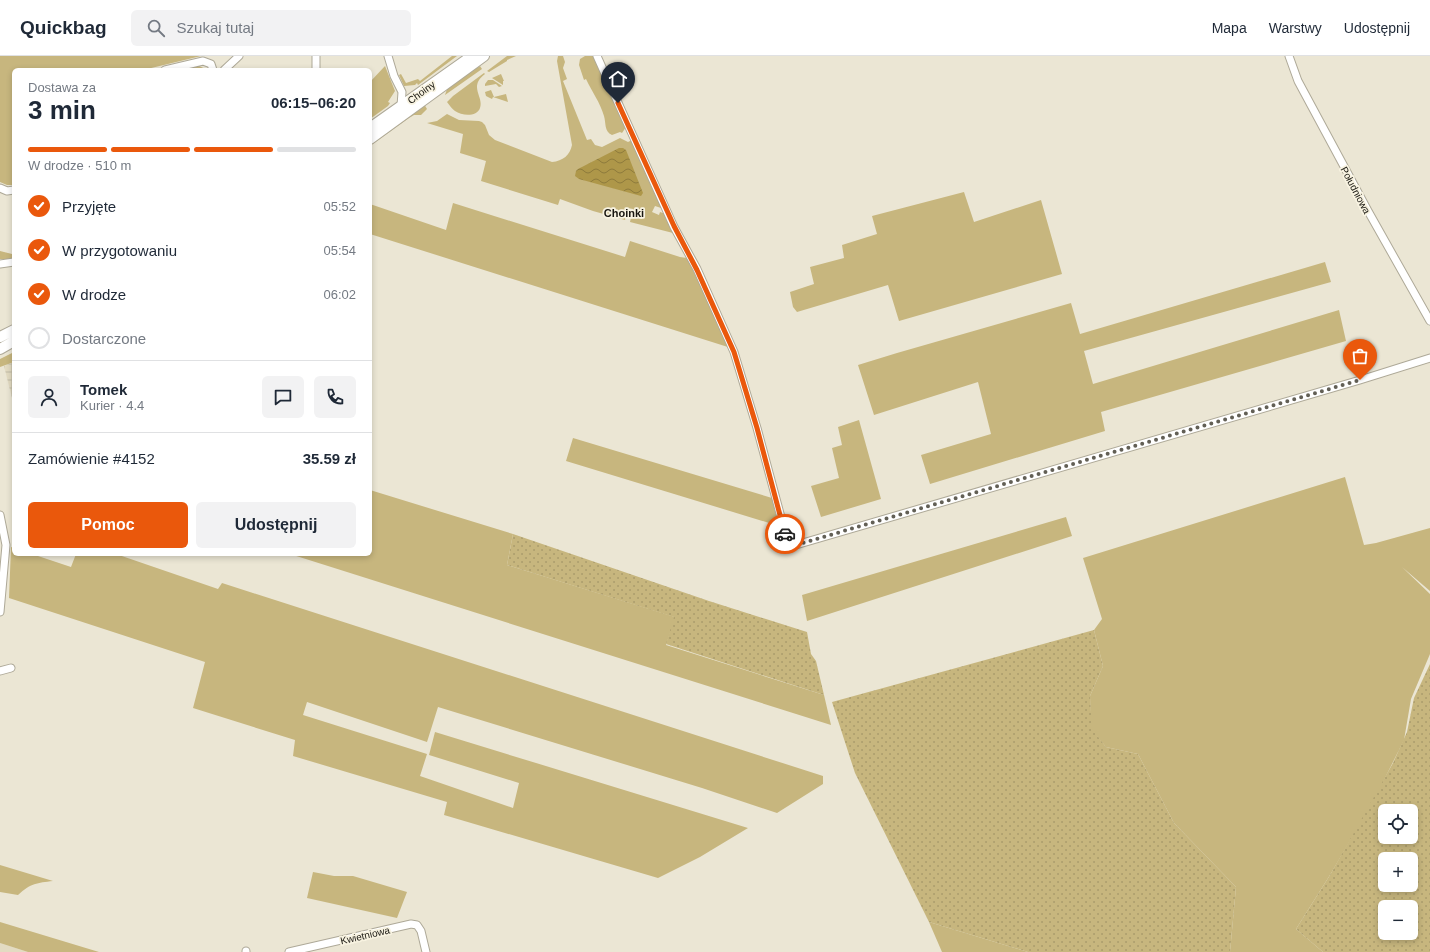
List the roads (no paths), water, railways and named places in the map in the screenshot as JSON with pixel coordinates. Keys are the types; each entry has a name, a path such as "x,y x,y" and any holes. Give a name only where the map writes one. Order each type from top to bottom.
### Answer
{"street":[{"path":"226,68 239,56"},
{"path":"316,56 316,68"},
{"path":"388,56 394,76 402,92 401,106"},
{"name":"Choiny","path":"372,127 472,56"},
{"name":"Choiny","path":"372,138 484,56"},
{"path":"597,56 674,226 697,270 734,352 755,421 789,547 1360,380 1430,358"},
{"name":"Południowa","path":"1289,56 1302,88 1368,211 1430,321"},
{"path":"173,68 203,61 211,64 212,68"},
{"path":"402,92 416,95"},
{"path":"0,188 7,191 12,190"},
{"path":"0,264 12,262"},
{"path":"0,337 12,331"},
{"path":"0,349 12,342"},
{"path":"0,515 6,545 0,612"},
{"path":"0,671 11,668"},
{"name":"Kwietniowa","path":"289,952 406,925 417,925 421,931 426,952"}],"water":[{"path":"619,148 626,150 643,193 641,196 579,179 575,176 578,169"}],"district":[{"name":"Choinki","path":"624,213"}]}
